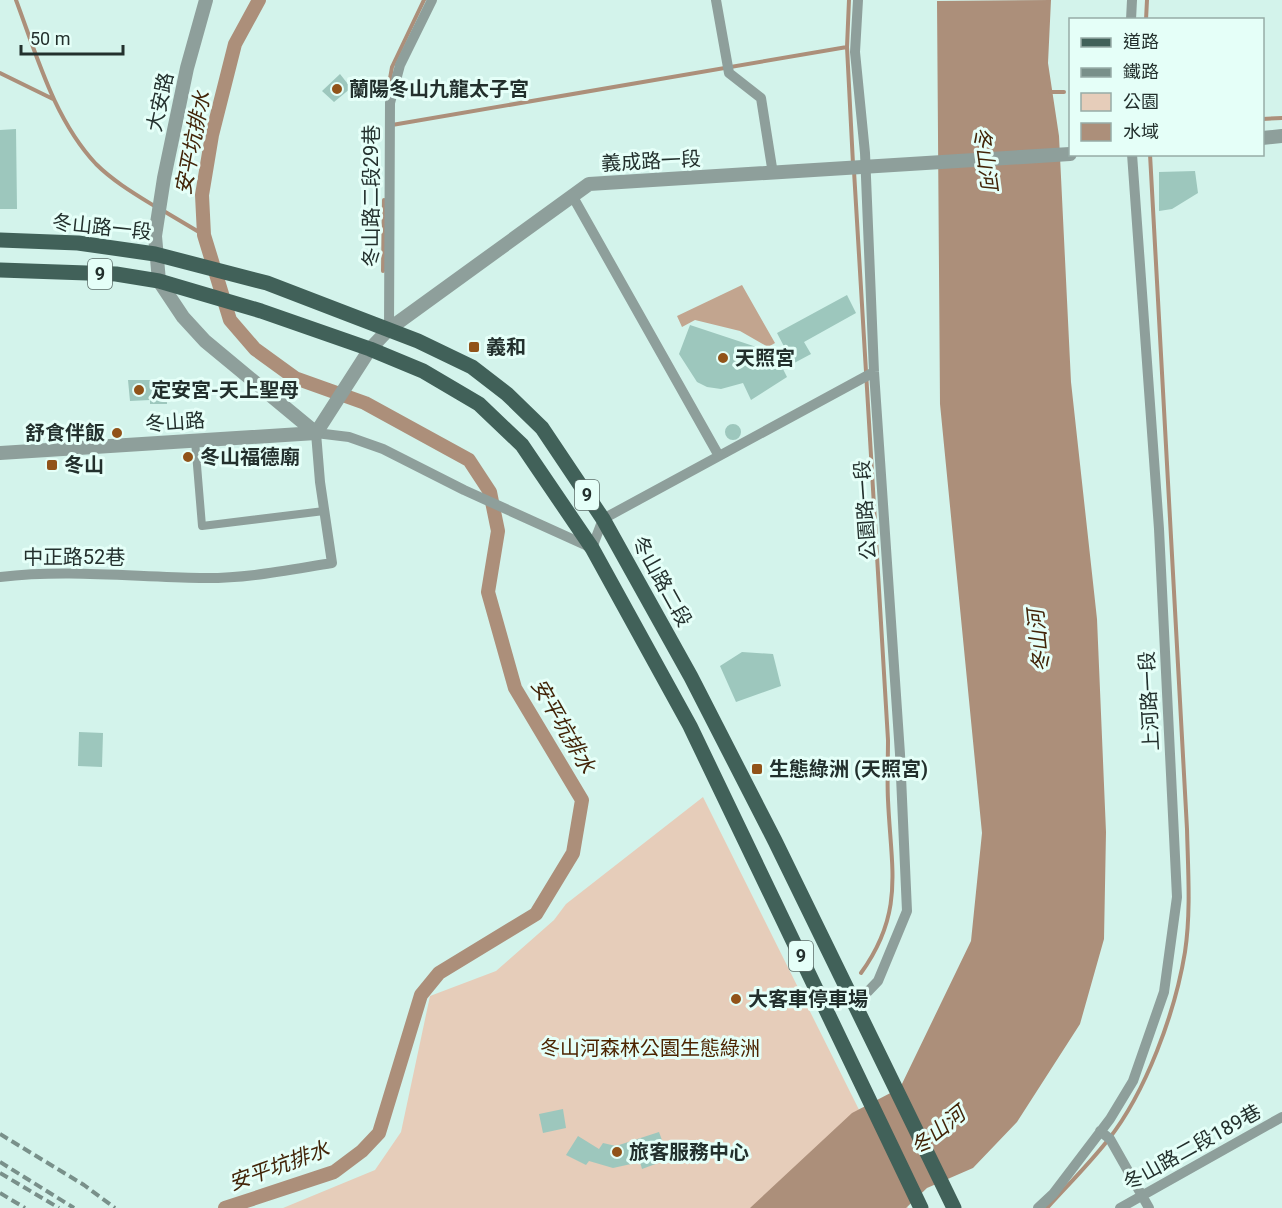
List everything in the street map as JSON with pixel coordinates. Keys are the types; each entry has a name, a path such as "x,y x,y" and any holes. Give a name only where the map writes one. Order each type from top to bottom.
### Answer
{"main road":[{"name":"冬山路一段","path":"0,240 78,243 155,254 198,263 267,284"},
{"name":"9","path":"0,270 116,274 159,281 261,311 370,349 423,371 479,404 522,445 592,548 690,726 921,1208"},
{"name":"冬山路二段","path":"267,284 389,329 472,367 507,394 542,428 603,519 706,706 856,1004 954,1208"}],"street":[{"name":"大安路","path":"159,281 155,236 164,178 187,68 206,0"},
{"name":"冬山路二段29巷","path":"389,329 390,103 400,65 432,0"},
{"path":"716,0 729,73 761,98 773,174"},
{"name":"公園路一段","path":"856,1004 878,981 907,911 900,754 874,372 865,169 855,52 858,0"},
{"path":"1131,18 1132,0"},
{"path":"1264,138 1282,136"},
{"name":"義成路一段","path":"389,329 589,184 865,169 1069,154"},
{"name":"上河路一段","path":"1038,1208 1053,1194 1100,1131 1133,1081 1164,992 1177,897 1159,530 1132,156"},
{"path":"573,197 719,456"},
{"path":"159,281 183,317 205,341 316,433"},
{"path":"195,441 202,526 324,511 316,433 370,349 389,329"},
{"path":"592,548 603,519 874,372"},
{"name":"冬山路","path":"0,453 316,433 349,436 383,449 464,490 592,548"},
{"name":"中正路52巷","path":"0,577 41,573 201,578 251,576 332,563 324,511"},
{"name":"冬山路二段189巷","path":"1120,1208 1282,1117"},
{"path":"1100,1131 1110,1139 1149,1208"}],"green space":[{"name":"冬山河森林公園生態綠洲","path":"703,797 908,1208 283,1208 375,1170 401,1132 430,996 496,971 554,920 566,904"}],"shaded area":[{"path":"742,285 775,343 768,347 740,331 695,320 682,327 677,316"}],"water":[{"name":"冬山河","path":"1051,0 1048,63 1059,136 1071,382 1097,619 1106,832 1104,939 1080,1024 1017,1122 973,1168 927,1188 906,1208 750,1208 852,1113 900,1088 971,941 982,833 940,404 937,1"}],"building":[{"name":"蘭陽冬山九龍太子宮","path":"340,74 351,88 334,102 322,91"},
{"path":"16,129 17,209 0,209 0,130"},
{"path":"1195,171 1198,193 1172,209 1159,211 1159,172"},
{"path":"847,295 856,313 804,342 811,354 783,369 787,377 751,400 743,383 721,389 707,387 697,382 679,354 690,325 790,358 777,333"},
{"path":"128,380 166,380 167,404 150,404 150,400 130,401"},
{"path":"733,424 739,426 741,432 739,438 733,440 727,438 725,432 727,426"},
{"path":"742,652 773,654 781,686 736,702 720,666"},
{"path":"79,732 103,733 102,767 78,766"},
{"path":"563,1109 566,1128 543,1133 539,1114"},
{"name":"旅客服務中心","path":"659,1132 669,1159 642,1169 640,1162 613,1168 589,1161 586,1165 566,1155 578,1136 599,1149 603,1143 616,1146"}],"waterway":[{"path":"16,0 48,86 81,146 110,176 156,207"},
{"name":"安平坑排水","path":"225,1208 334,1172 362,1151 379,1133 421,995 439,973 536,914 573,853 582,800 515,688 488,592 498,531 490,492 469,460 365,403 295,378 255,349 230,320 204,235 202,195 212,135 235,44 259,0"},
{"path":"388,90 392,67 424,0"},
{"path":"849,0 847,47 853,164"},
{"path":"1146,18 1147,0"},
{"path":"392,125 847,47"},
{"path":"0,73 53,99"},
{"path":"1050,92 1064,92"},
{"path":"1264,119 1282,118"},
{"path":"1047,1208 1108,1140 1135,1099 1166,1026 1180,976 1187,937 1189,891 1187,829 1150,156"},
{"path":"854,171 888,740 892,869 890,910 875,951 861,973"},
{"path":"383,271 384,200"},
{"path":"162,210 204,235"}],"railway":[{"path":"0,1134 84,1185 115,1208"},
{"path":"0,1162 74,1208"},
{"path":"0,1173 59,1208"},
{"path":"0,1193 25,1208"}],"place":[{"name":"蘭陽冬山九龍太子宮","path":"337,89"},
{"name":"義和","path":"474,347"},
{"name":"天照宮","path":"723,358"},
{"name":"定安宮-天上聖母","path":"139,390"},
{"name":"舒食伴飯","path":"117,433"},
{"name":"冬山福德廟","path":"188,457"},
{"name":"冬山","path":"52,465"},
{"name":"生態綠洲 (天照宮)","path":"757,769"},
{"name":"大客車停車場","path":"736,999"},
{"name":"旅客服務中心","path":"617,1152"}]}
